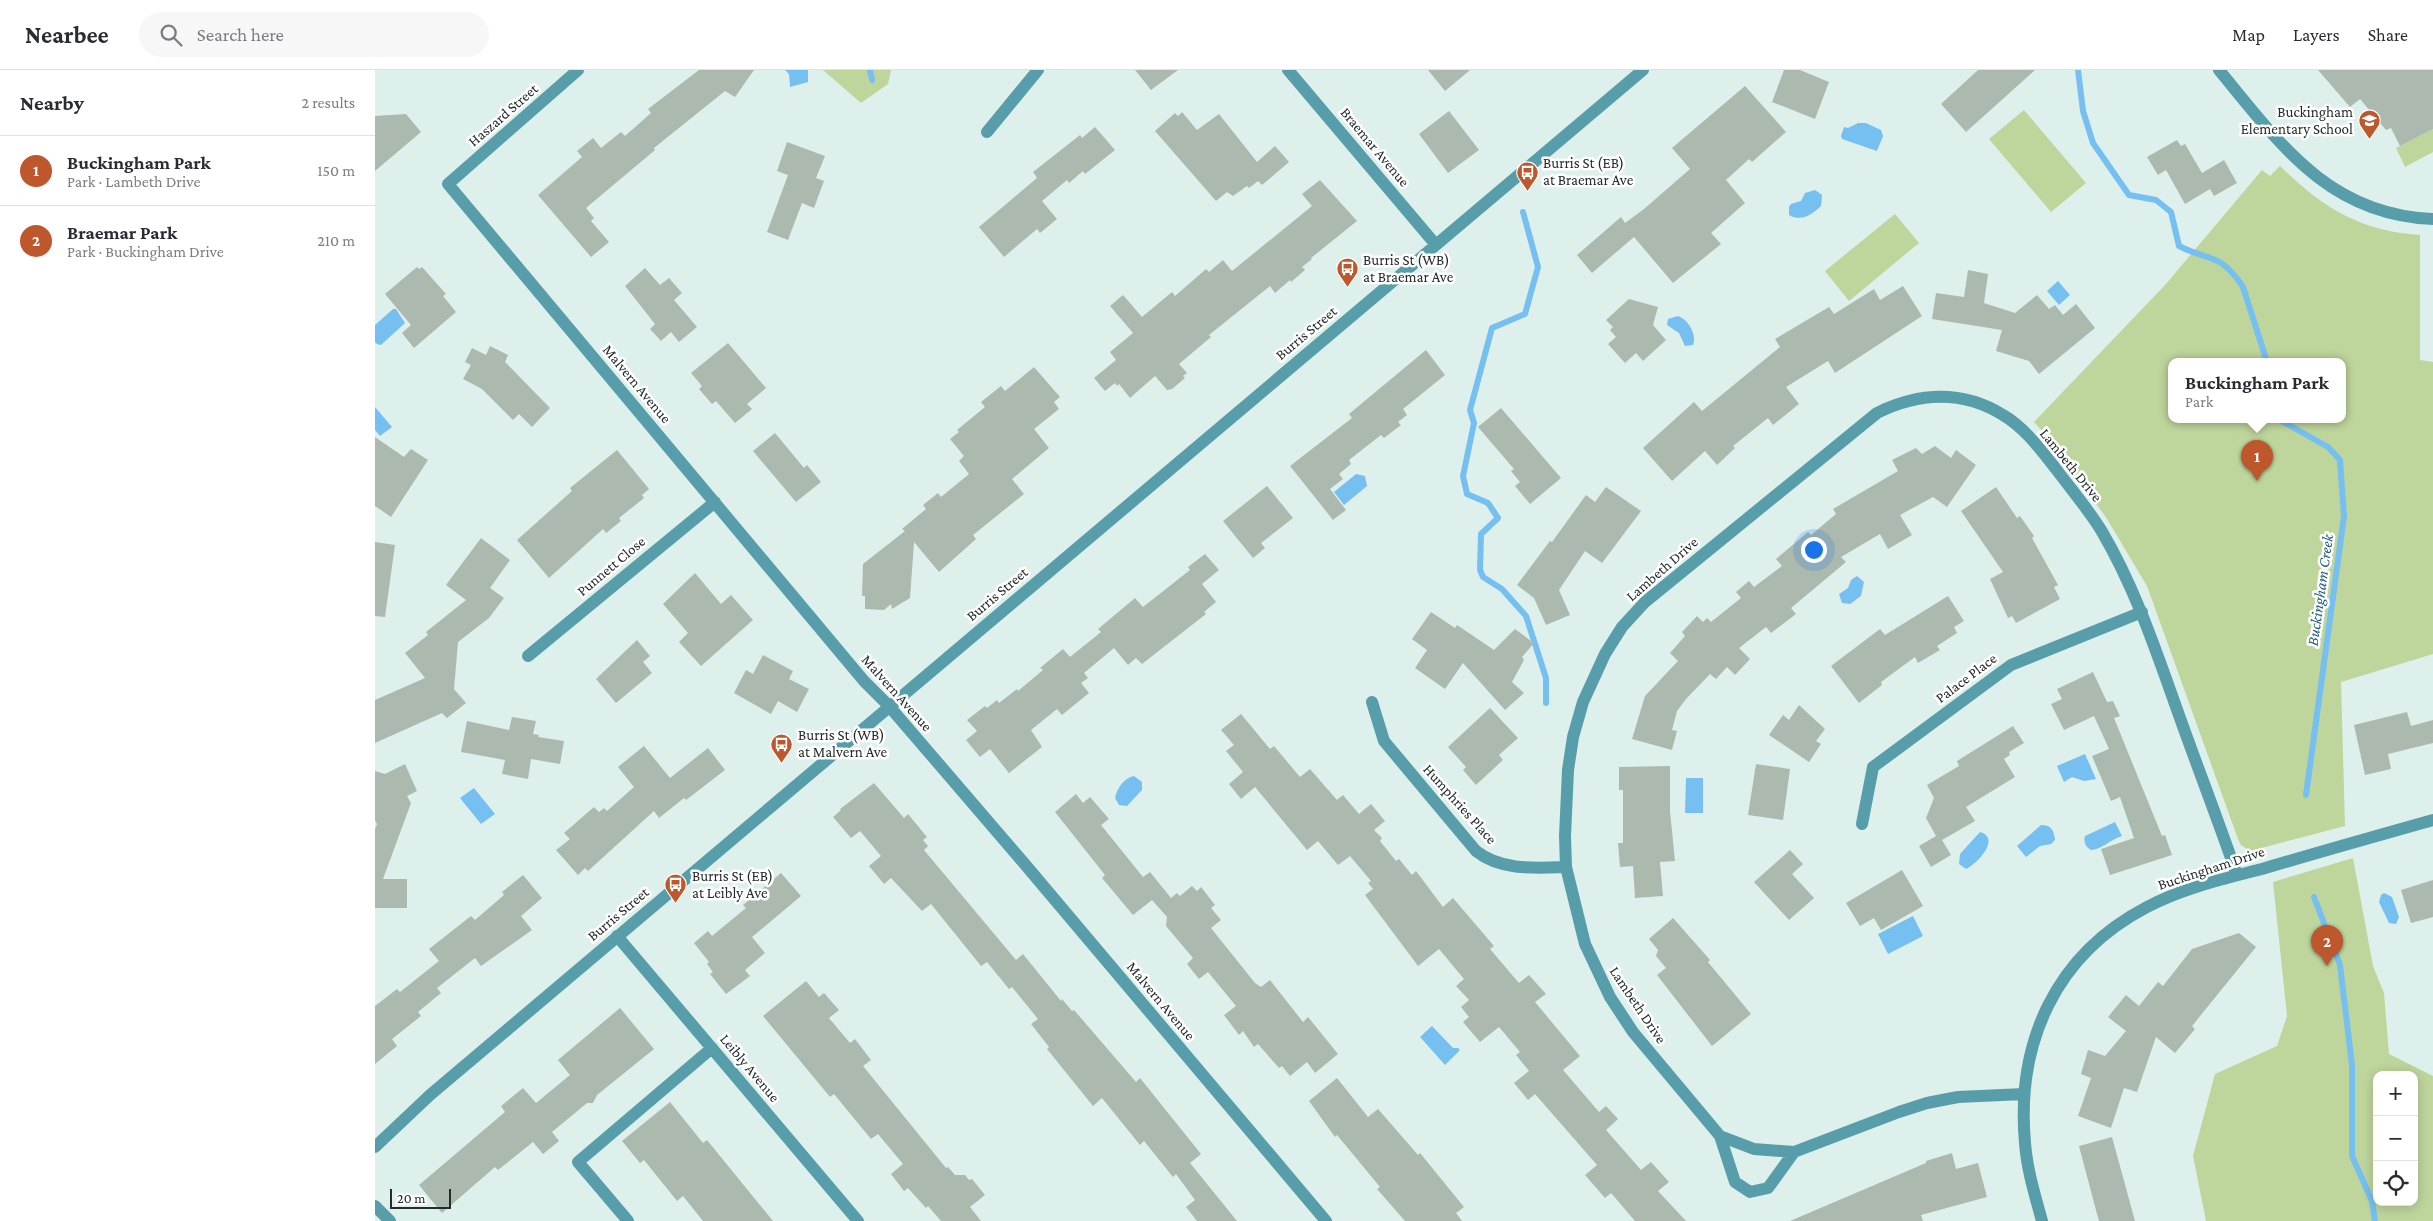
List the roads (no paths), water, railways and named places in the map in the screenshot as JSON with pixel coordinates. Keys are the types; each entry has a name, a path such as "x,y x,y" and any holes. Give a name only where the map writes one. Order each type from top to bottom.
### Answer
{"street":[{"name":"Haszard Street","path":"448,184 579,70"},
{"path":"987,132 1039,70"},
{"name":"Braemar Avenue","path":"1288,70 1436,245"},
{"name":"Burris Street","path":"375,1147 430,1094 1643,70"},
{"path":"2219,70 2298,160 2333,188 2357,203 2383,212 2407,218 2433,219"},
{"name":"Malvern Avenue","path":"448,184 864,681 889,706 1327,1221"},
{"name":"Lambeth Drive","path":"2024,1094 1959,1097 1927,1104 1899,1112 1794,1152 1754,1149 1720,1136 1633,1032 1610,997 1585,944 1566,866 1565,836 1567,789 1573,737 1591,682 1622,627 1645,602 1877,413 1890,406 1917,398 1946,396 1979,403 2004,415 2040,449 2099,528 2117,558 2142,612 2237,876"},
{"name":"Punnett Close","path":"528,656 715,502"},
{"name":"Palace Place","path":"1862,824 1873,767 2011,665 2142,612"},
{"name":"Humphries Place","path":"1372,702 1383,741 1483,857 1502,864 1545,868 1566,866"},
{"name":"Buckingham Drive","path":"2042,1221 2029,1173 2025,1145 2024,1094 2031,1050 2044,1012 2057,989 2089,950 2105,934 2146,907 2169,897 2433,820"},
{"name":"Leibly Avenue","path":"617,936 858,1221"},
{"path":"628,1221 578,1162 712,1048"},
{"path":"1720,1136 1735,1182 1750,1192 1768,1188 1794,1152"},
{"path":"375,1206 390,1221"}],"water":[{"path":"785,70 808,70 808,82 790,87 789,74"},
{"path":"1858,123 1866,123 1881,130 1883,136 1877,151 1842,139 1844,127 1848,128"},
{"path":"1815,190 1822,195 1821,206 1802,218 1789,215 1791,204 1801,201 1805,193"},
{"path":"2058,281 2070,295 2059,305 2047,291"},
{"path":"393,309 396,309 405,323 381,345 377,344 375,342 375,325"},
{"path":"1678,316 1689,324 1694,337 1693,345 1685,346 1679,333 1667,325 1668,319"},
{"path":"375,407 392,427 380,436 375,430"},
{"path":"1356,474 1365,476 1367,486 1344,505 1334,492"},
{"path":"1857,576 1864,582 1861,596 1850,604 1842,603 1839,594 1848,588 1851,580"},
{"path":"2085,754 2096,779 2084,781 2072,777 2064,782 2057,766"},
{"path":"1134,776 1142,782 1142,790 1127,806 1119,805 1115,798 1117,791 1124,781"},
{"path":"1686,778 1703,778 1703,813 1685,813"},
{"path":"474,788 495,814 481,824 460,798"},
{"path":"2115,822 2122,836 2095,850 2091,850 2085,842 2085,836"},
{"path":"2041,825 2051,829 2055,840 2051,844 2040,846 2026,857 2017,846"},
{"path":"1980,832 1986,835 1988,845 1976,862 1966,869 1959,864 1960,854"},
{"path":"2384,893 2392,897 2399,917 2396,924 2389,923 2379,902 2381,895"},
{"path":"1913,916 1923,936 1888,954 1878,934"},
{"path":"1432,1026 1453,1048 1460,1050 1445,1065 1420,1037"}],"waterway":[{"path":"870,70 872,80"},
{"name":"Buckingham Creek","path":"2078,70 2083,111 2093,143 2129,195 2156,200 2171,212 2179,246 2214,259 2228,268 2235,276 2243,287 2266,358"},
{"path":"1523,212 1538,267 1525,314 1492,328 1470,410 1474,423 1463,476 1467,494 1488,503 1498,518 1481,534 1480,570 1483,577 1502,589 1526,616 1546,678 1546,703"},
{"name":"Buckingham Creek","path":"2285,423 2328,447 2340,460 2344,516 2306,795"},
{"path":"2314,897 2340,965 2352,1065 2352,1156 2372,1201 2375,1221"}],"place":[{"name":"Buckingham Elementary School","path":"2369,140"},
{"name":"Burris St (EB) at Braemar Ave","path":"1527,191"},
{"name":"Burris St (WB) at Braemar Ave","path":"1347,288"},
{"name":"Buckingham Park","path":"2257,481"},
{"name":"Burris St (WB) at Malvern Ave","path":"782,763"},
{"name":"Burris St (EB) at Leibly Ave","path":"676,904"},
{"name":"Braemar Park","path":"2327,966"}]}
